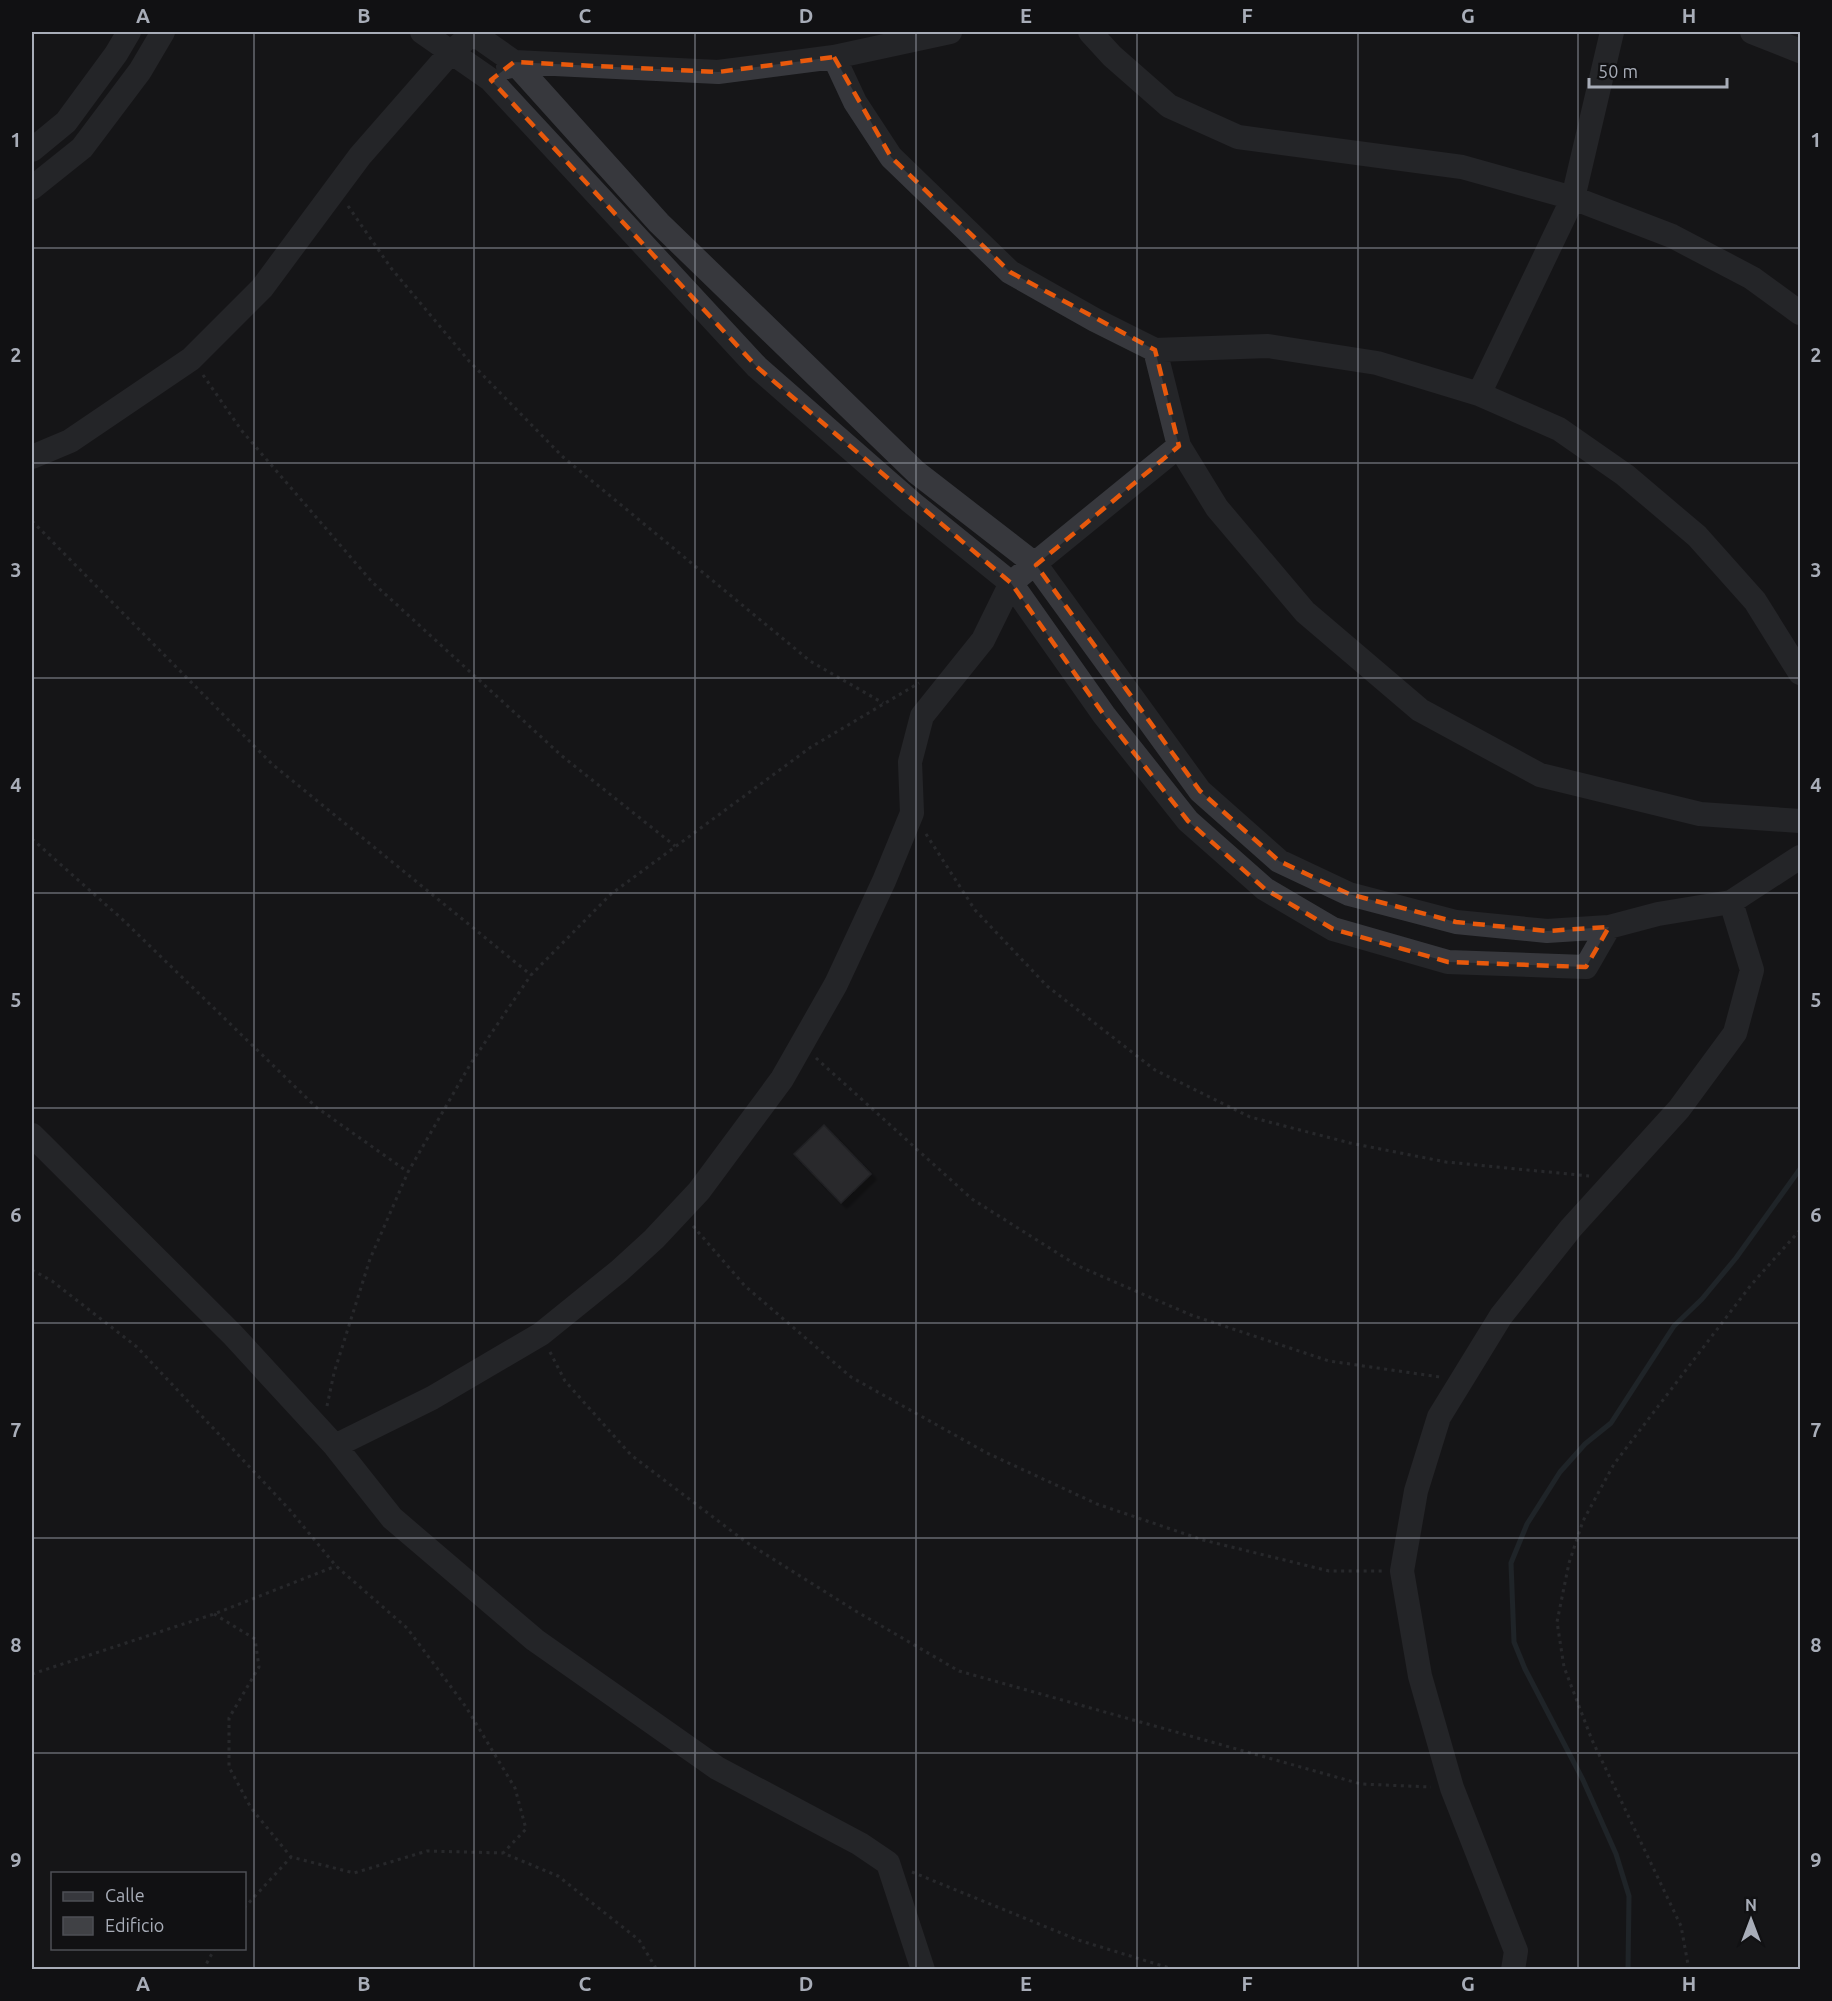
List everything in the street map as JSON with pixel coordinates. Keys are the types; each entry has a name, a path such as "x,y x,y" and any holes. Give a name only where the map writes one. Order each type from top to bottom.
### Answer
{"street":[{"path":"32,150 66,122 116,54 129,32"},
{"path":"32,188 82,148 140,71 163,32"},
{"path":"422,32 490,80 757,367 911,502 1011,583 1104,715 1188,821 1265,889 1333,928 1448,962 1586,968 1609,927"},
{"path":"490,80 514,62 718,72 834,57 950,32"},
{"path":"1090,32 1112,56 1170,106 1238,137 1462,167 1573,198 1672,236 1752,278 1800,313"},
{"path":"1479,394 1573,198 1612,32"},
{"path":"1752,32 1800,51"},
{"path":"32,457 70,441 191,359 262,288 360,156 451,52 472,33 514,62 658,223 916,472 1036,565 1200,791 1279,861 1349,894 1456,921 1546,931 1609,927 1658,914 1731,902 1800,857"},
{"path":"834,57 855,102 891,157 1010,272 1095,320 1155,350 1268,346 1377,363 1479,394 1559,429 1625,475 1697,536 1755,601 1800,673"},
{"path":"1155,350 1179,446 1217,508 1305,612 1420,710 1540,775 1700,814 1800,821"},
{"path":"328,1438 432,1398 541,1334 620,1271 699,1191 782,1079 836,984 884,881 912,813 910,762 922,716 983,640 1011,583 1036,565 1179,446"},
{"path":"1513,1970 1516,1951 1452,1788 1420,1676 1402,1571 1419,1480 1439,1417 1501,1316 1571,1228 1679,1109 1735,1033 1752,970 1731,902"},
{"path":"32,1135 232,1334 328,1438 393,1518 536,1640 717,1768 860,1844 888,1863 923,1970"}],"path":[{"path":"336,190 391,268 469,361 563,457 810,661 884,703"},
{"path":"191,359 242,431 372,582 562,756 675,846"},
{"path":"32,521 272,764 531,975"},
{"path":"328,1438 334,1373 370,1259 408,1172 471,1063 531,975 611,894 675,846 811,747 922,682"},
{"path":"912,813 975,910 1047,986 1155,1070 1250,1117 1350,1143 1446,1162 1530,1168 1616,1179"},
{"path":"32,839 122,919 316,1107 408,1172"},
{"path":"802,1045 972,1199 1078,1266 1191,1315 1329,1361 1462,1380"},
{"path":"681,1210 745,1286 851,1377 987,1453 1097,1504 1203,1540 1329,1571 1402,1571"},
{"path":"1689,1970 1681,1926 1592,1740 1564,1667 1557,1622 1569,1563 1583,1521 1614,1464 1751,1285 1800,1230"},
{"path":"32,1270 52,1281 137,1347 289,1509 336,1566 407,1628 466,1707 515,1788 525,1829 504,1853"},
{"path":"541,1334 565,1381 631,1455 746,1542 854,1610 959,1671 1361,1784 1452,1788"},
{"path":"32,1674 214,1614 336,1566"},
{"path":"214,1614 255,1639 259,1667 229,1718 229,1767 251,1808 291,1857 354,1873 428,1851 504,1853 558,1876 639,1940 657,1970"},
{"path":"246,1906 291,1857"},
{"path":"888,1863 1078,1940 1176,1970"},
{"path":"203,1970 214,1950"}],"highlighted area":[{"path":"834,57 891,157 1010,272 1155,350 1179,446 1036,565 1200,791 1279,861 1349,894 1456,922 1547,931 1609,927 1586,967 1448,962 1333,929 1265,889 1188,821 1104,715 1011,583 757,367 491,80 514,62 718,72"}],"building":[{"path":"824,1125 871,1174 841,1203 794,1154"}],"waterway":[{"path":"1628,1970 1629,1896 1616,1854 1583,1780 1525,1669 1514,1642 1511,1563 1527,1524 1560,1472 1585,1444 1611,1423 1674,1326 1702,1299 1736,1258 1800,1169"}]}
